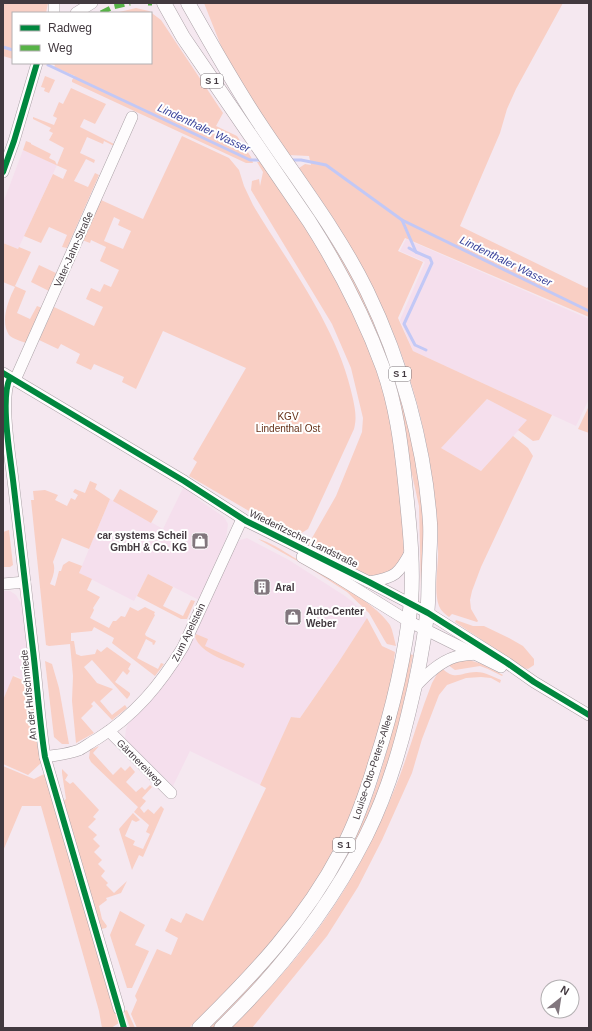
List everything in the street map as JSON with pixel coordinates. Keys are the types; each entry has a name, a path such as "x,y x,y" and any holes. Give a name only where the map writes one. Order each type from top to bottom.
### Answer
{"main road":[{"name":"S 1","path":"164,3 183,37 309,221 342,275 368,330 383,369 395,409 399,436 412,551 411,603 408,621"},
{"name":"S 1","path":"192,6 222,63 261,125 321,212 355,268 379,318 398,364 412,418 424,475 430,525 428,613 425,629"},
{"name":"Louise-Otto-Peters-Allee","path":"199,1028 242,985 283,939 321,884 343,847 364,800 385,733 396,687 408,621"},
{"name":"Louise-Otto-Peters-Allee","path":"221,1028 279,968 311,927 366,836 399,753 415,687 425,629"}],"street":[{"path":"78,12 92,3"},
{"path":"3,172 14,141 36,64"},
{"name":"Vater-Jahn-Straße","path":"9,377 132,117"},
{"name":"Wiederitzscher Landstraße","path":"9,377 184,481 242,519 411,603 507,663 534,682 589,715"},
{"name":"An der Hufschmiede","path":"9,377 6,389 9,440 45,756 119,1009"},
{"name":"Zum Apelstein","path":"45,756 78,750 109,731 149,696 173,663 183,646 242,519"},
{"name":"Wiederitzscher Landstraße","path":"252,524 273,540 334,575 408,621 534,682"},
{"path":"369,582 391,577 402,567 412,551"},
{"path":"3,584 25,582"},
{"path":"415,687 442,663 456,657 474,654"},
{"name":"Gärtnereiweg","path":"109,731 171,793"}],"shaded area":[{"path":"23,150 57,165 18,249 3,243 3,203"},
{"path":"406,239 589,319 589,399 576,426 413,351 400,320 425,262 400,251"},
{"path":"487,399 528,420 481,471 441,448"},
{"path":"184,486 199,500 224,517 228,524 226,539 199,600 148,574 134,601 79,573 110,499 163,529"},
{"path":"247,538 289,560 345,596 353,602 367,618 300,718 291,717 260,785 190,751 173,786 127,741 125,738 126,729 128,724 161,689 181,660 231,549 240,540"},
{"path":"3,591 10,591 16,595 23,607 31,679 26,680 14,675 3,700"}],"green space":[{"path":"3,3 48,3 46,12 12,12 12,59 3,56"},
{"path":"204,3 563,3 516,89 507,109 500,133 460,226 587,288 589,286 589,317 405,238 398,251 423,262 398,318 413,351 552,415 539,440 533,441 518,430 527,420 487,399 441,448 481,471 513,436 528,448 533,456 481,567 472,591 470,600 471,609 478,621 477,622 452,614 449,617 442,611 437,600 437,526 429,458 423,427 406,367 383,309 354,253 329,211 299,168 305,164 311,165 309,156 288,155 254,105 223,51"},
{"path":"136,8 150,12 119,12"},
{"path":"152,13 161,20 223,113 216,126 237,136 251,157 253,163 246,163 72,82 75,76 54,67 55,65 52,64 152,64"},
{"path":"45,76 55,80 49,93 44,91 45,88 41,87"},
{"path":"71,88 106,104 95,124 84,119 80,127 114,144 114,146 104,141 103,144 87,137 80,153 95,160 94,163 86,159 74,181 88,187 95,173 99,175 67,248 62,247 67,235 49,227 41,243 24,236 53,174 63,179 67,170 23,150 26,141 31,143 51,154 49,158 55,161 57,165 64,148 49,140 53,133 49,131 51,128 33,119 33,117 54,125 57,118 53,116 59,102 63,104"},
{"name":"KGV Lindenthal Ost","path":"182,136 229,158 239,170 244,186 253,205 297,274 325,323 337,348 353,399 356,417 355,425 308,529 295,537 253,513 254,509 251,508 249,511 189,476 197,462 193,459 246,368 163,331 136,389 122,382 124,377 94,364 91,370 76,363 80,354 61,344 58,349 39,340 54,307 94,326 103,307 86,299 91,288 100,292 104,284 111,287 119,270 100,261 106,247 91,240 90,243 82,240 101,200 143,219","holes":["114,217 120,220 118,225 131,231 123,249 104,241"]},
{"path":"257,162 262,162 300,219 341,286 374,361 386,397 392,426 401,501 404,549 403,555 393,571 373,576 365,574 308,545 336,496 362,432 363,418 351,368 332,324 251,190 252,181 259,179 260,186 263,172"},
{"path":"277,162 280,162 310,206 356,283 381,337 405,411 418,470 424,531 423,589 421,591 419,506 411,470 403,418 396,390 373,324 347,271 318,222"},
{"path":"3,243 31,252 15,286 26,291 17,313 30,319 37,306 42,308 26,343 9,335 6,329 6,311 15,287 3,282"},
{"path":"39,265 56,273 49,291 31,282"},
{"path":"589,406 589,433 578,429"},
{"path":"90,481 97,484 95,489 110,499 89,549 62,538 53,562 54,570 50,584 55,586 59,571 61,571 63,565 69,561 82,566 79,573 92,579 87,590 100,597 93,608 94,610 90,618 109,628 113,621 116,621 121,616 125,617 130,607 138,611 145,607 155,612 155,615 145,634 156,641 154,645 146,639 137,658 158,669 161,663 164,664 155,676 112,643 114,638 94,627 92,631 71,633 71,641 74,641 76,654 81,656 95,654 97,649 101,652 107,647 131,664 128,669 130,671 127,675 123,671 115,682 130,693 127,699 92,660 84,667 97,683 113,689 100,701 112,715 125,705 127,708 112,720 94,701 91,704 93,706 81,718 94,733 76,743 72,701 73,676 70,644 46,645 31,500 34,500 33,491 45,490 58,495 55,500 67,506 71,498 75,500 78,495 73,492 75,489 85,493"},
{"path":"120,489 158,511 151,523 113,501"},
{"path":"9,530 13,565 10,567 3,567 3,532"},
{"path":"258,539 276,546 331,578 372,606 390,625 396,646 387,644 369,613 347,592 308,567"},
{"path":"148,574 173,587 163,606 183,616 191,600 195,601 187,619 181,619 137,596"},
{"path":"367,618 382,646 395,652 392,677 379,732 347,828 319,878 275,940 222,997 189,1028 137,1028 131,1014 137,1000 135,996 157,949 171,955 178,938 165,931 171,918 181,923 186,913 203,921 266,788 260,785 291,717 300,718"},
{"path":"456,620 473,626 484,626 523,646 534,659 534,665 528,669 524,668 455,622"},
{"path":"196,634 208,639 205,646 245,664 243,668 209,653 198,643 195,637"},
{"path":"409,654 413,655 390,763 363,830 308,922 246,996 214,1028 209,1028 276,957 296,932 316,906 349,851 363,821 378,780 390,738"},
{"path":"469,660 482,664 503,675 502,676 480,666 455,670 448,665 455,662"},
{"path":"45,661 52,664 59,688 69,744 62,744 54,737"},
{"path":"443,669 451,675 480,672 501,680 500,683 491,678 466,678 447,685 439,695 422,739 412,773 382,840 358,887 327,936 252,1028 230,1028 282,974 305,946 346,887 364,856 380,823 400,775 432,683 437,674"},
{"path":"13,676 32,684 41,763 28,775 3,764 3,700"},
{"path":"99,746 93,753 113,775 121,767 125,771 130,766 135,772 126,782 136,792 142,787 145,790 150,785 152,787 142,798 146,801 140,808 144,813 148,809 154,814 161,806 164,809 143,857 139,855 132,870 119,829 133,813 140,820 136,822 132,820 125,836 135,841 133,845 143,849 150,834 146,832 149,825 134,812 138,807 91,762 89,758 90,750"},
{"path":"3,766 34,779 46,773 119,1023 111,1028 102,1028 99,1011 41,806 22,806 3,851"},
{"path":"62,769 68,775 65,780 70,784 73,782 99,810 93,817 96,819 88,827 97,835 93,839 100,846 94,852 102,860 98,864 105,871 101,876 108,883 106,885 114,893 127,881 121,893 106,898 107,900 99,906 102,919 107,926 106,928 101,929 63,801 66,799"},
{"path":"120,911 145,925 135,945 149,951 132,988 127,988 110,935"},
{"path":"127,1010 135,1028 130,1028 124,1011"}],"waterway":[{"name":"Lindenthaler Wasser","path":"3,47 12,50"},
{"name":"Lindenthaler Wasser","path":"48,65 250,160 261,160"},
{"name":"Lindenthaler Wasser","path":"290,160 301,160 326,165 402,220 589,311"},
{"path":"402,220 416,252 430,258 432,263 404,324 415,345 426,350"},
{"path":"409,248 416,252"}],"marked path":[{"path":"103,12 113,7 130,3"}],"cycle path":[{"path":"3,172 14,141 37,64"},
{"path":"3,373 184,481 246,521 428,613 534,682 589,715"},
{"path":"10,378 7,387 6,399 7,427 45,757 124,1028"}],"place":[{"name":"car systems Scheil GmbH & Co. KG","path":"200,541"},
{"name":"Aral","path":"262,587"},
{"name":"Auto-Center Weber","path":"293,617"}]}
